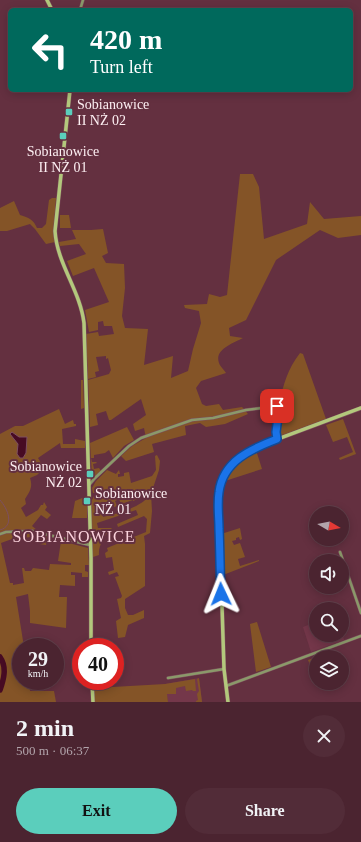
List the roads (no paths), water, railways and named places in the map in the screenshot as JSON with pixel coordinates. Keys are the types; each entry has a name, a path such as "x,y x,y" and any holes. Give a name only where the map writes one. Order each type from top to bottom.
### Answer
{"street":[{"path":"70,92 55,234 59,253 79,298 83,318 89,476 91,638"},
{"path":"89,486 95,478 129,446 141,438 192,420 218,418 246,410 277,406 279,409 276,432 277,439"},
{"path":"228,702 224,669 218,511 220,488 228,470 241,456 255,447 361,408"},
{"path":"89,476 95,478"},
{"path":"0,534 6,532 32,531 90,545"},
{"path":"340,552 361,613"},
{"path":"226,686 361,636"},
{"path":"168,678 224,669"},
{"path":"92,690 93,702"}],"waterway":[{"path":"0,500 9,517 9,521 5,528 0,530"},
{"path":"0,657 4,665 4,677 0,690"}],"place":[{"name":"Sobianowice II NŻ 02","path":"69,112"},
{"name":"Sobianowice II NŻ 01","path":"63,136"},
{"name":"Sobianowice NŻ 02","path":"90,474"},
{"name":"Sobianowice NŻ 01","path":"87,501"}],"district":[{"name":"SOBIANOWICE","path":"74,536"}]}
